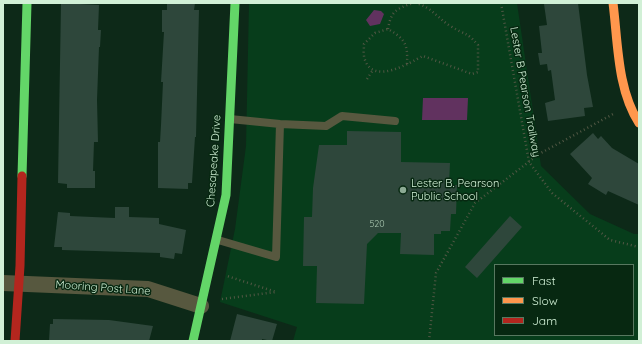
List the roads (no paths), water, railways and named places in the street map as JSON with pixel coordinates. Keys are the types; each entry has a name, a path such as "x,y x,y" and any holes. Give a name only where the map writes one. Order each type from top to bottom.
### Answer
{"street":[{"path":"15,341 19,284 27,3"},
{"name":"Chesapeake Drive","path":"193,341 226,195 235,3"},
{"path":"613,3 629,106 639,123"},
{"name":"Mooring Post Lane","path":"3,283 148,288 201,306"}],"lane":[{"path":"230,119 280,124 326,126 342,116 395,121"},
{"path":"217,239 276,257 280,124"}],"place":[{"name":"Lester B. Pearson Public School","path":"403,190"}]}
